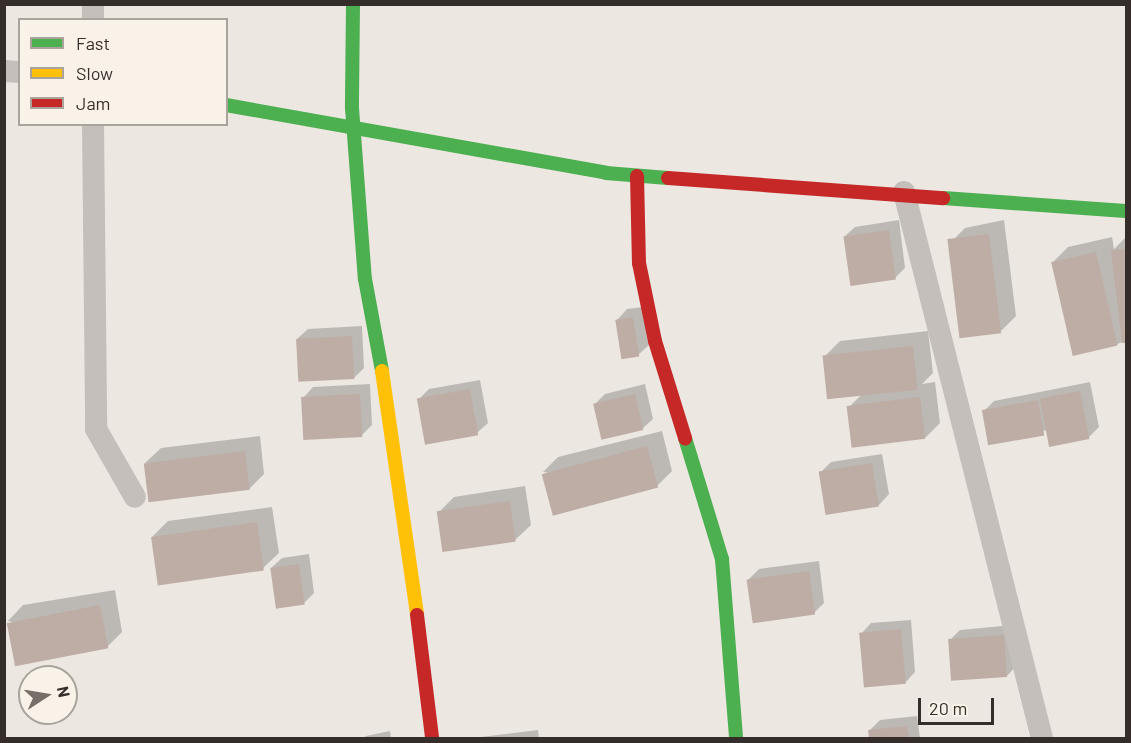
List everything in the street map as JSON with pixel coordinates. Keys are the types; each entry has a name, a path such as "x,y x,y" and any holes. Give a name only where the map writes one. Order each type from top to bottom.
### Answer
{"street":[{"path":"353,4 353,126 365,279 400,473 432,738"},
{"path":"228,105 637,176 904,192 1126,211"},
{"path":"93,126 96,429 135,497"},
{"path":"637,176 639,263 655,341 722,559 736,738"},
{"path":"904,192 1042,738"}],"building":[{"path":"889,230 896,280 850,286 843,236"},
{"path":"989,234 1001,333 959,338 947,239"},
{"path":"1126,249 1126,343 1122,343 1111,250"},
{"path":"1096,252 1118,346 1073,356 1051,262"},
{"path":"633,317 639,357 621,359 615,320"},
{"path":"352,336 354,379 298,382 296,339"},
{"path":"913,346 918,390 827,399 822,356"},
{"path":"470,389 478,435 425,445 417,398"},
{"path":"1080,391 1089,439 1049,447 1040,399"},
{"path":"360,394 362,437 303,440 301,397"},
{"path":"635,394 643,430 601,440 593,404"},
{"path":"920,397 925,439 852,448 847,406"},
{"path":"1038,400 1044,435 988,445 982,410"},
{"path":"647,446 658,488 553,516 542,474"},
{"path":"245,451 250,490 149,502 144,463"},
{"path":"872,463 879,506 826,515 819,471"},
{"path":"510,501 516,542 442,552 437,511"},
{"path":"257,522 264,571 158,585 151,537"},
{"path":"299,564 305,605 276,609 270,568"},
{"path":"809,571 815,615 753,623 747,580"},
{"path":"100,605 108,648 15,666 7,623"},
{"path":"901,629 906,684 864,687 859,633"},
{"path":"1004,635 1007,677 951,681 948,639"},
{"path":"907,726 909,738 869,738 868,730"}],"traffic: fast":[{"path":"353,4 352,108 365,279 382,371"},
{"path":"228,105 606,173 668,178"},
{"path":"943,198 1126,211"},
{"path":"685,438 722,559 736,738"}],"traffic: slow":[{"path":"382,371 417,615"}],"traffic: jam":[{"path":"637,176 639,263 655,341 685,438"},
{"path":"668,178 943,198"},
{"path":"417,615 432,738"}]}
